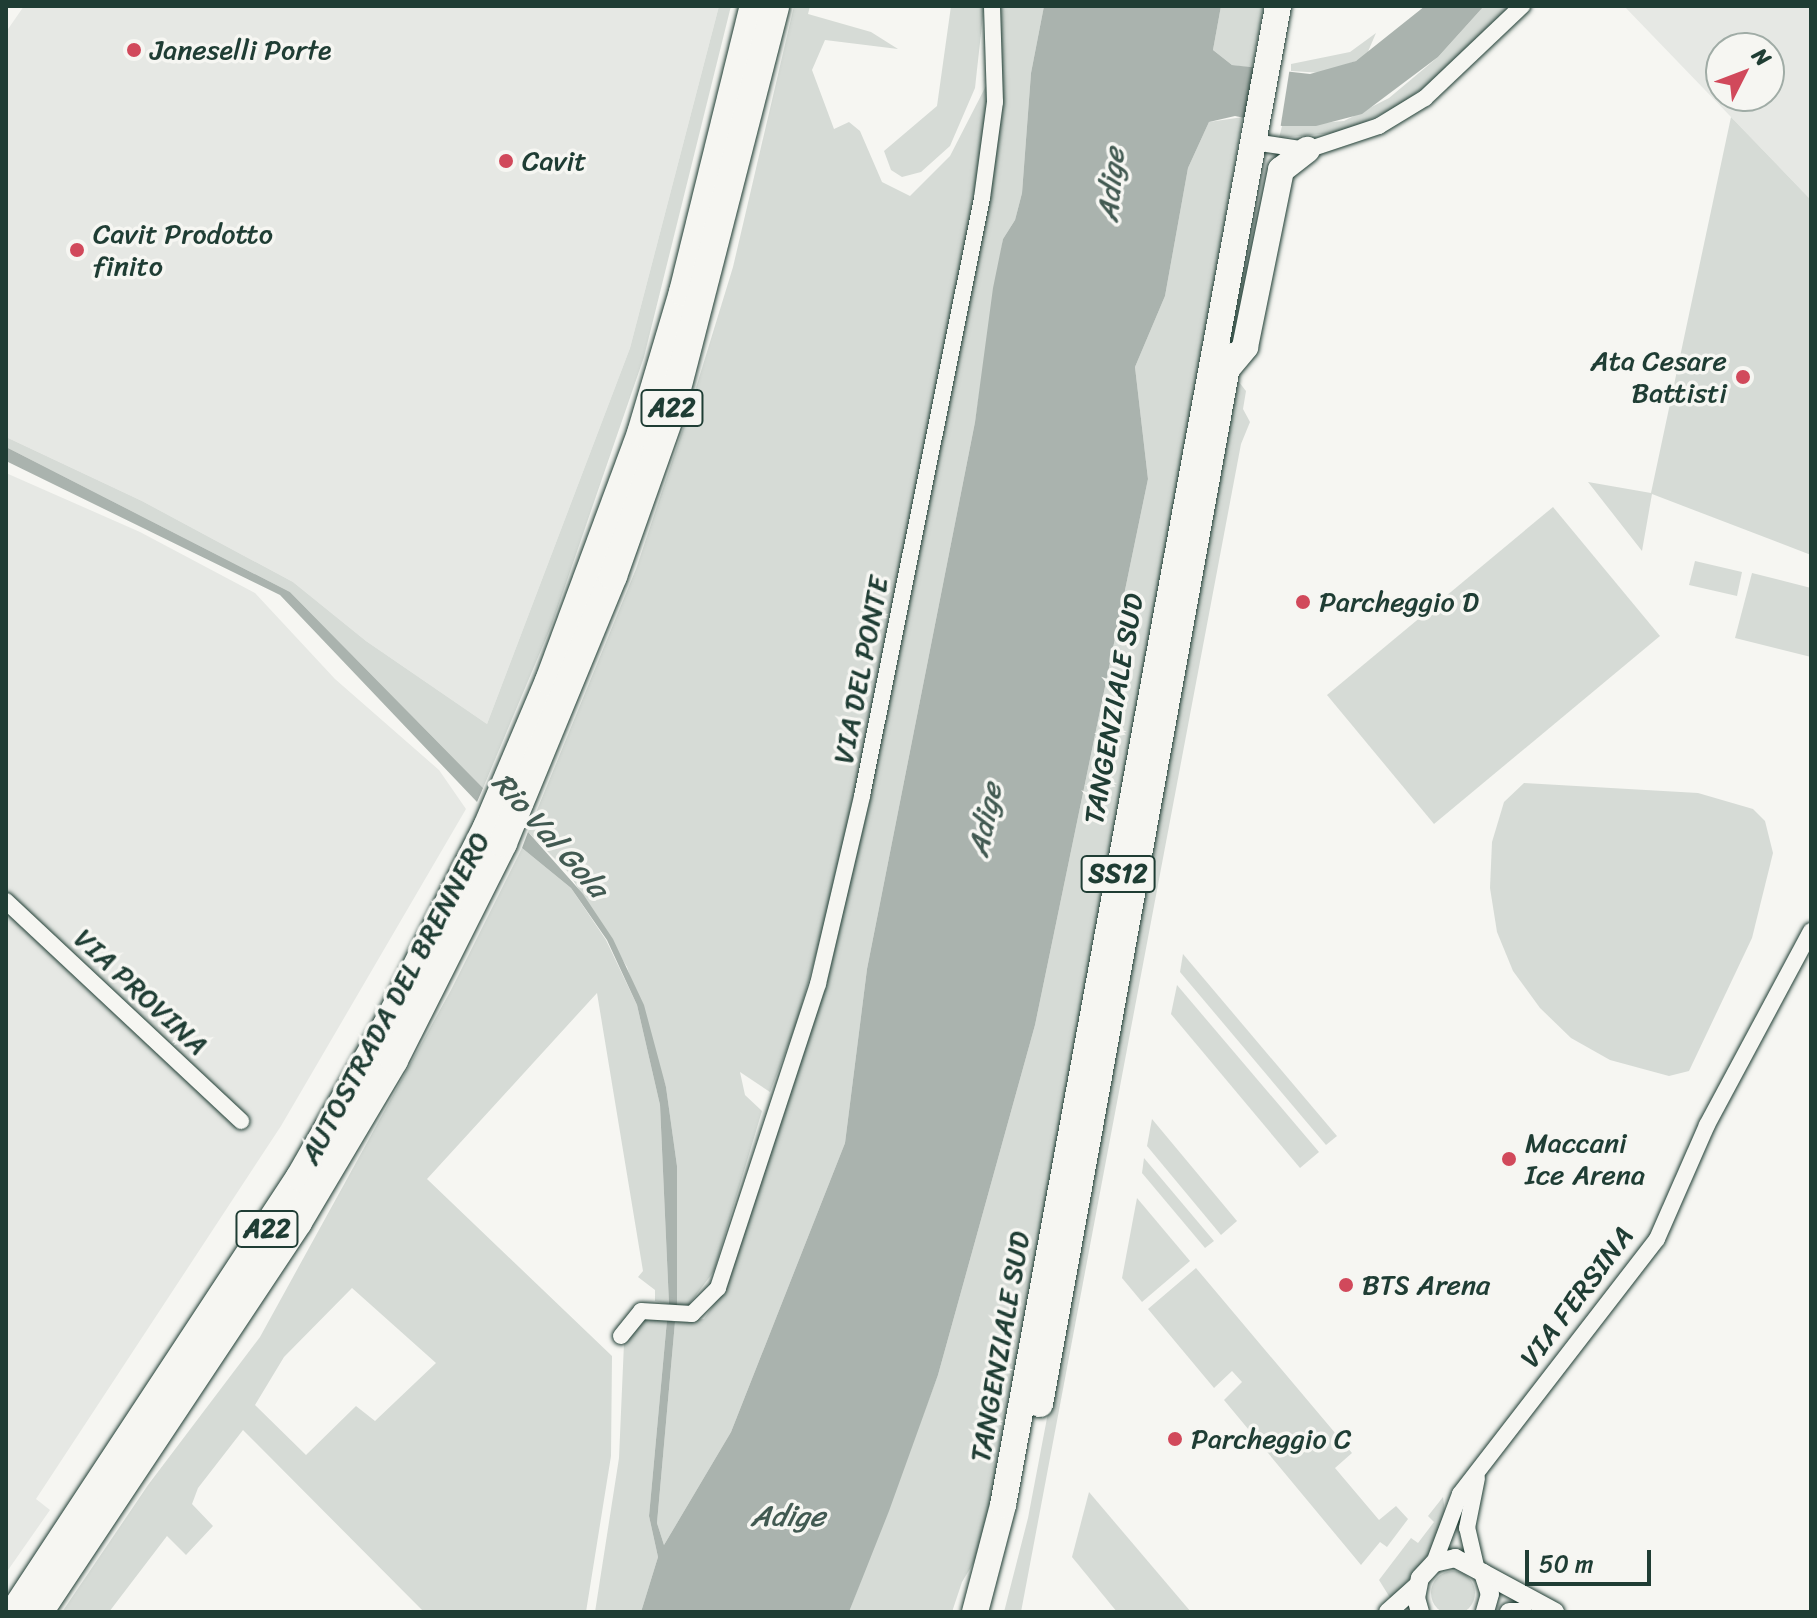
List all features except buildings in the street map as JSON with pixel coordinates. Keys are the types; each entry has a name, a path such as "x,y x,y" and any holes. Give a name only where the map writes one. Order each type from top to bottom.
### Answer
{"highway":[{"name":"AUTOSTRADA DEL BRENNERO","path":"515,787 641,433 683,292 754,6"},
{"name":"AUTOSTRADA DEL BRENNERO","path":"39,1612 306,1208 394,1060 613,576 670,416 775,6"},
{"name":"TANGENZIALE SUD","path":"994,1612 1020,1513 1065,1273 1226,370 1274,61 1278,6"},
{"name":"TANGENZIALE SUD","path":"1274,61 1293,6"},
{"name":"TANGENZIALE SUD","path":"975,1612 994,1546 1262,138"},
{"path":"1226,370 1245,347 1281,170 1307,150"},
{"name":"AUTOSTRADA DEL BRENNERO","path":"14,1612 300,1177 495,835"},
{"path":"962,1612 994,1546"}],"street":[{"name":"VIA DEL PONTE","path":"621,1336 635,1315 653,1309 688,1315 703,1308 718,1288 818,984 862,796 982,198 995,102 992,6"},
{"path":"1262,138 1307,150 1379,126 1425,98 1522,6"},
{"name":"VIA PROVINA","path":"6,901 241,1121"},
{"name":"VIA FERSINA","path":"1434,1563 1460,1494 1657,1239 1707,1125 1811,931"},
{"name":"VIA FERSINA","path":"1478,1473 1467,1528 1479,1570"},
{"path":"1388,1612 1416,1587 1434,1563 1455,1558 1555,1612"},
{"path":"1479,1570 1490,1594 1485,1612"},
{"path":"1416,1587 1420,1612"},
{"path":"1509,1612 1523,1612"}],"shaded area":[{"path":"24,6 719,6 630,348 487,724 366,641 293,582 142,501 6,437 6,32"},
{"path":"719,6 731,6 644,357 552,624 483,788 290,592 6,447 6,437 142,501 293,582 366,641 487,724 630,348"},
{"path":"794,6 810,6 808,14 871,32 898,49 825,40 812,70 834,129 849,122 860,131 882,182 910,196 950,156 989,80 980,198 835,888 796,1025 770,1092 740,1072 745,1095 762,1111 714,1271 688,1306 677,1305 677,1166 666,1087 627,967 568,872 528,832 636,569 687,417 733,267"},
{"path":"951,6 984,6 975,88 950,146 921,172 902,177 891,170 884,151 937,106"},
{"path":"999,6 1044,6 1031,73 1022,193 1015,220 1003,239 975,422 867,969 845,1143 731,1432 664,1545 657,1523 675,1322 704,1319 721,1294 867,797 912,589 998,137 1003,102"},
{"path":"1221,6 1264,6 1252,68 1232,65 1213,50"},
{"path":"1484,6 1513,6 1449,69 1398,106 1344,132 1279,138 1282,126 1344,121 1389,98 1438,57"},
{"path":"1624,6 1811,6 1811,200 1726,112 1785,112 1785,32 1705,32 1705,90"},
{"path":"1376,33 1367,54 1356,61 1323,73 1291,71 1291,64 1350,52"},
{"path":"1243,117 1010,1426 980,1552 962,1582 952,1612 849,1612 938,1375 1035,1025 1148,479 1135,367 1165,296 1188,168 1209,122"},
{"name":"Ata Cesare Battisti","path":"1731,117 1811,200 1811,555 1652,494 1642,551 1588,482 1651,493"},
{"path":"1235,377 1246,391 1243,409 1250,422 1241,444 1021,1612 1004,1612 1028,1518 1066,1318"},
{"path":"6,473 140,532 255,593 335,679 439,770 466,809 281,1126 36,1499 50,1510 6,1573"},
{"path":"1553,507 1660,636 1434,824 1327,695"},
{"path":"1695,561 1742,572 1737,596 1689,585"},
{"path":"1752,573 1811,588 1811,657 1735,638"},
{"path":"1524,783 1698,793 1753,809 1765,821 1773,853 1752,938 1689,1071 1669,1076 1610,1060 1571,1038 1540,1008 1513,971 1497,932 1490,888 1492,842 1504,802"},
{"path":"522,848 571,888 606,940 637,1005 660,1105 669,1304 655,1301 655,1290 638,1277 643,1271 597,993 427,1179 612,1356 611,1456 586,1612 424,1612 243,1430 198,1488 192,1504 213,1526 186,1555 167,1536 109,1612 62,1612 148,1485 260,1337 451,990","holes":["352,1288 436,1363 375,1421 356,1406 306,1455 255,1405 284,1357"]},
{"path":"1183,954 1337,1136 1326,1145 1180,972"},
{"path":"1177,985 1319,1152 1300,1168 1171,1014"},
{"path":"1152,1119 1237,1221 1221,1235 1147,1146"},
{"path":"1144,1158 1214,1241 1205,1248 1142,1173"},
{"path":"1137,1198 1190,1261 1142,1302 1122,1278"},
{"path":"1196,1268 1352,1453 1335,1468 1379,1520 1396,1506 1408,1519 1387,1547 1380,1542 1361,1565 1224,1400 1242,1382 1232,1371 1214,1388 1148,1309"},
{"path":"646,1317 667,1320 649,1516 658,1557 641,1612 595,1612 619,1458 624,1343"},
{"path":"1089,1492 1191,1612 1117,1612 1072,1557"},
{"path":"1443,1497 1445,1512 1429,1553 1392,1601 1379,1580 1411,1538 1418,1543 1434,1522 1428,1516"},
{"path":"1453,1571 1469,1577 1475,1593 1469,1609 1453,1615 1437,1609 1431,1593 1437,1577"}],"water":[{"name":"Adige","path":"1044,6 1221,6 1213,50 1232,65 1310,74 1356,61 1425,6 1484,6 1438,57 1362,114 1316,126 1282,126 1235,116 1209,122 1188,168 1165,296 1135,367 1148,479 1035,1025 938,1375 889,1511 849,1612 641,1612 658,1557 649,1516 667,1320 675,1322 657,1523 664,1545 731,1432 845,1143 867,969 975,422 993,288 1003,239 1015,220 1022,193 1031,73"},
{"path":"6,447 290,592 483,788 477,802 280,595 6,461"},
{"path":"528,832 583,894 613,939 644,1005 666,1087 677,1166 677,1305 669,1304 660,1105 637,1005 607,940 571,888 522,848"}],"pier":[{"path":"1254,64 1290,67 1280,130 1245,122"}],"place":[{"name":"Janeselli Porte","path":"134,50"},
{"name":"Cavit","path":"506,161"},
{"name":"Cavit Prodotto finito","path":"77,250"},
{"name":"Ata Cesare Battisti","path":"1743,377"},
{"name":"Parcheggio D","path":"1303,602"},
{"name":"Maccani Ice Arena","path":"1509,1159"},
{"name":"BTS Arena","path":"1346,1285"},
{"name":"Parcheggio C","path":"1175,1439"}],"water label":[{"name":"Rio Val Gola","path":"550,835"}]}
